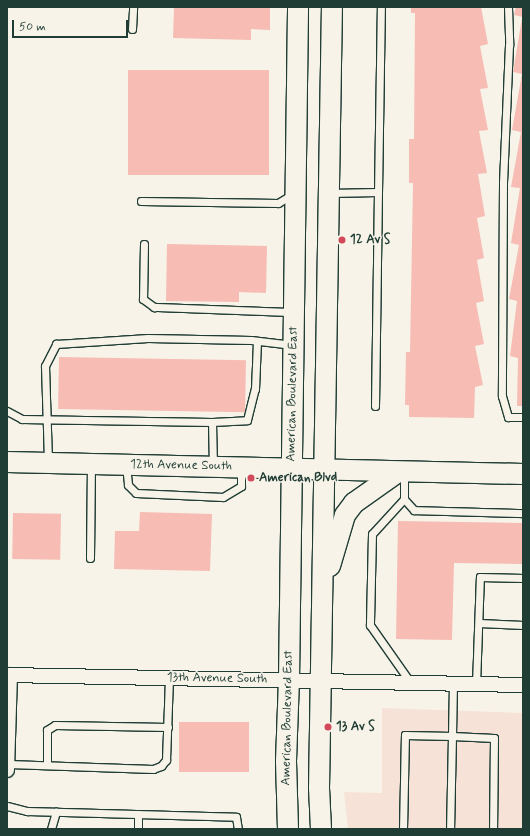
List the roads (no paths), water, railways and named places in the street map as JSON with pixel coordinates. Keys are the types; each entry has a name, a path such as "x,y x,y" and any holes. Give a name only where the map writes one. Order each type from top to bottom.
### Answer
{"main road":[{"name":"American Boulevard East","path":"288,829 286,761 290,680 298,7"},
{"path":"321,829 319,788 332,7"},
{"path":"296,192 329,193"},
{"name":"12th Avenue South","path":"7,462 523,474"},
{"path":"322,591 345,515 354,503 401,472"}],"street":[{"name":"13th Avenue South","path":"9,675 523,685"},
{"path":"7,767 9,675"}],"lane":[{"path":"132,29 133,7"},
{"path":"375,406 381,7"},
{"path":"508,7 509,45 503,183 502,396 508,417 523,417"},
{"path":"140,201 278,203 296,192"},
{"path":"329,193 378,192"},
{"path":"144,244 143,298 154,307 295,312"},
{"path":"48,463 45,366 56,344 148,338 257,341 294,345"},
{"path":"7,411 22,419 212,422 247,420 256,389 257,341"},
{"path":"212,422 213,467"},
{"path":"90,558 91,464"},
{"path":"126,465 128,485 136,494 223,497 241,486 241,468"},
{"path":"401,472 404,499 414,510 523,513"},
{"path":"404,499 372,534 370,625 410,682"},
{"path":"476,684 480,577 523,578"},
{"path":"479,623 523,625"},
{"path":"7,767 47,765 153,769 161,766 166,760 169,678"},
{"path":"450,829 453,683"},
{"path":"47,765 47,730 55,724 168,727"},
{"path":"402,829 405,735 494,738 493,829"},
{"path":"7,806 27,811 236,816 238,829"},
{"path":"51,829 56,812"},
{"path":"138,814 138,829"}],"place":[{"name":"12 Av S","path":"342,240"},
{"name":"American Blvd","path":"251,478"},
{"name":"13 Av S","path":"328,727"}]}
